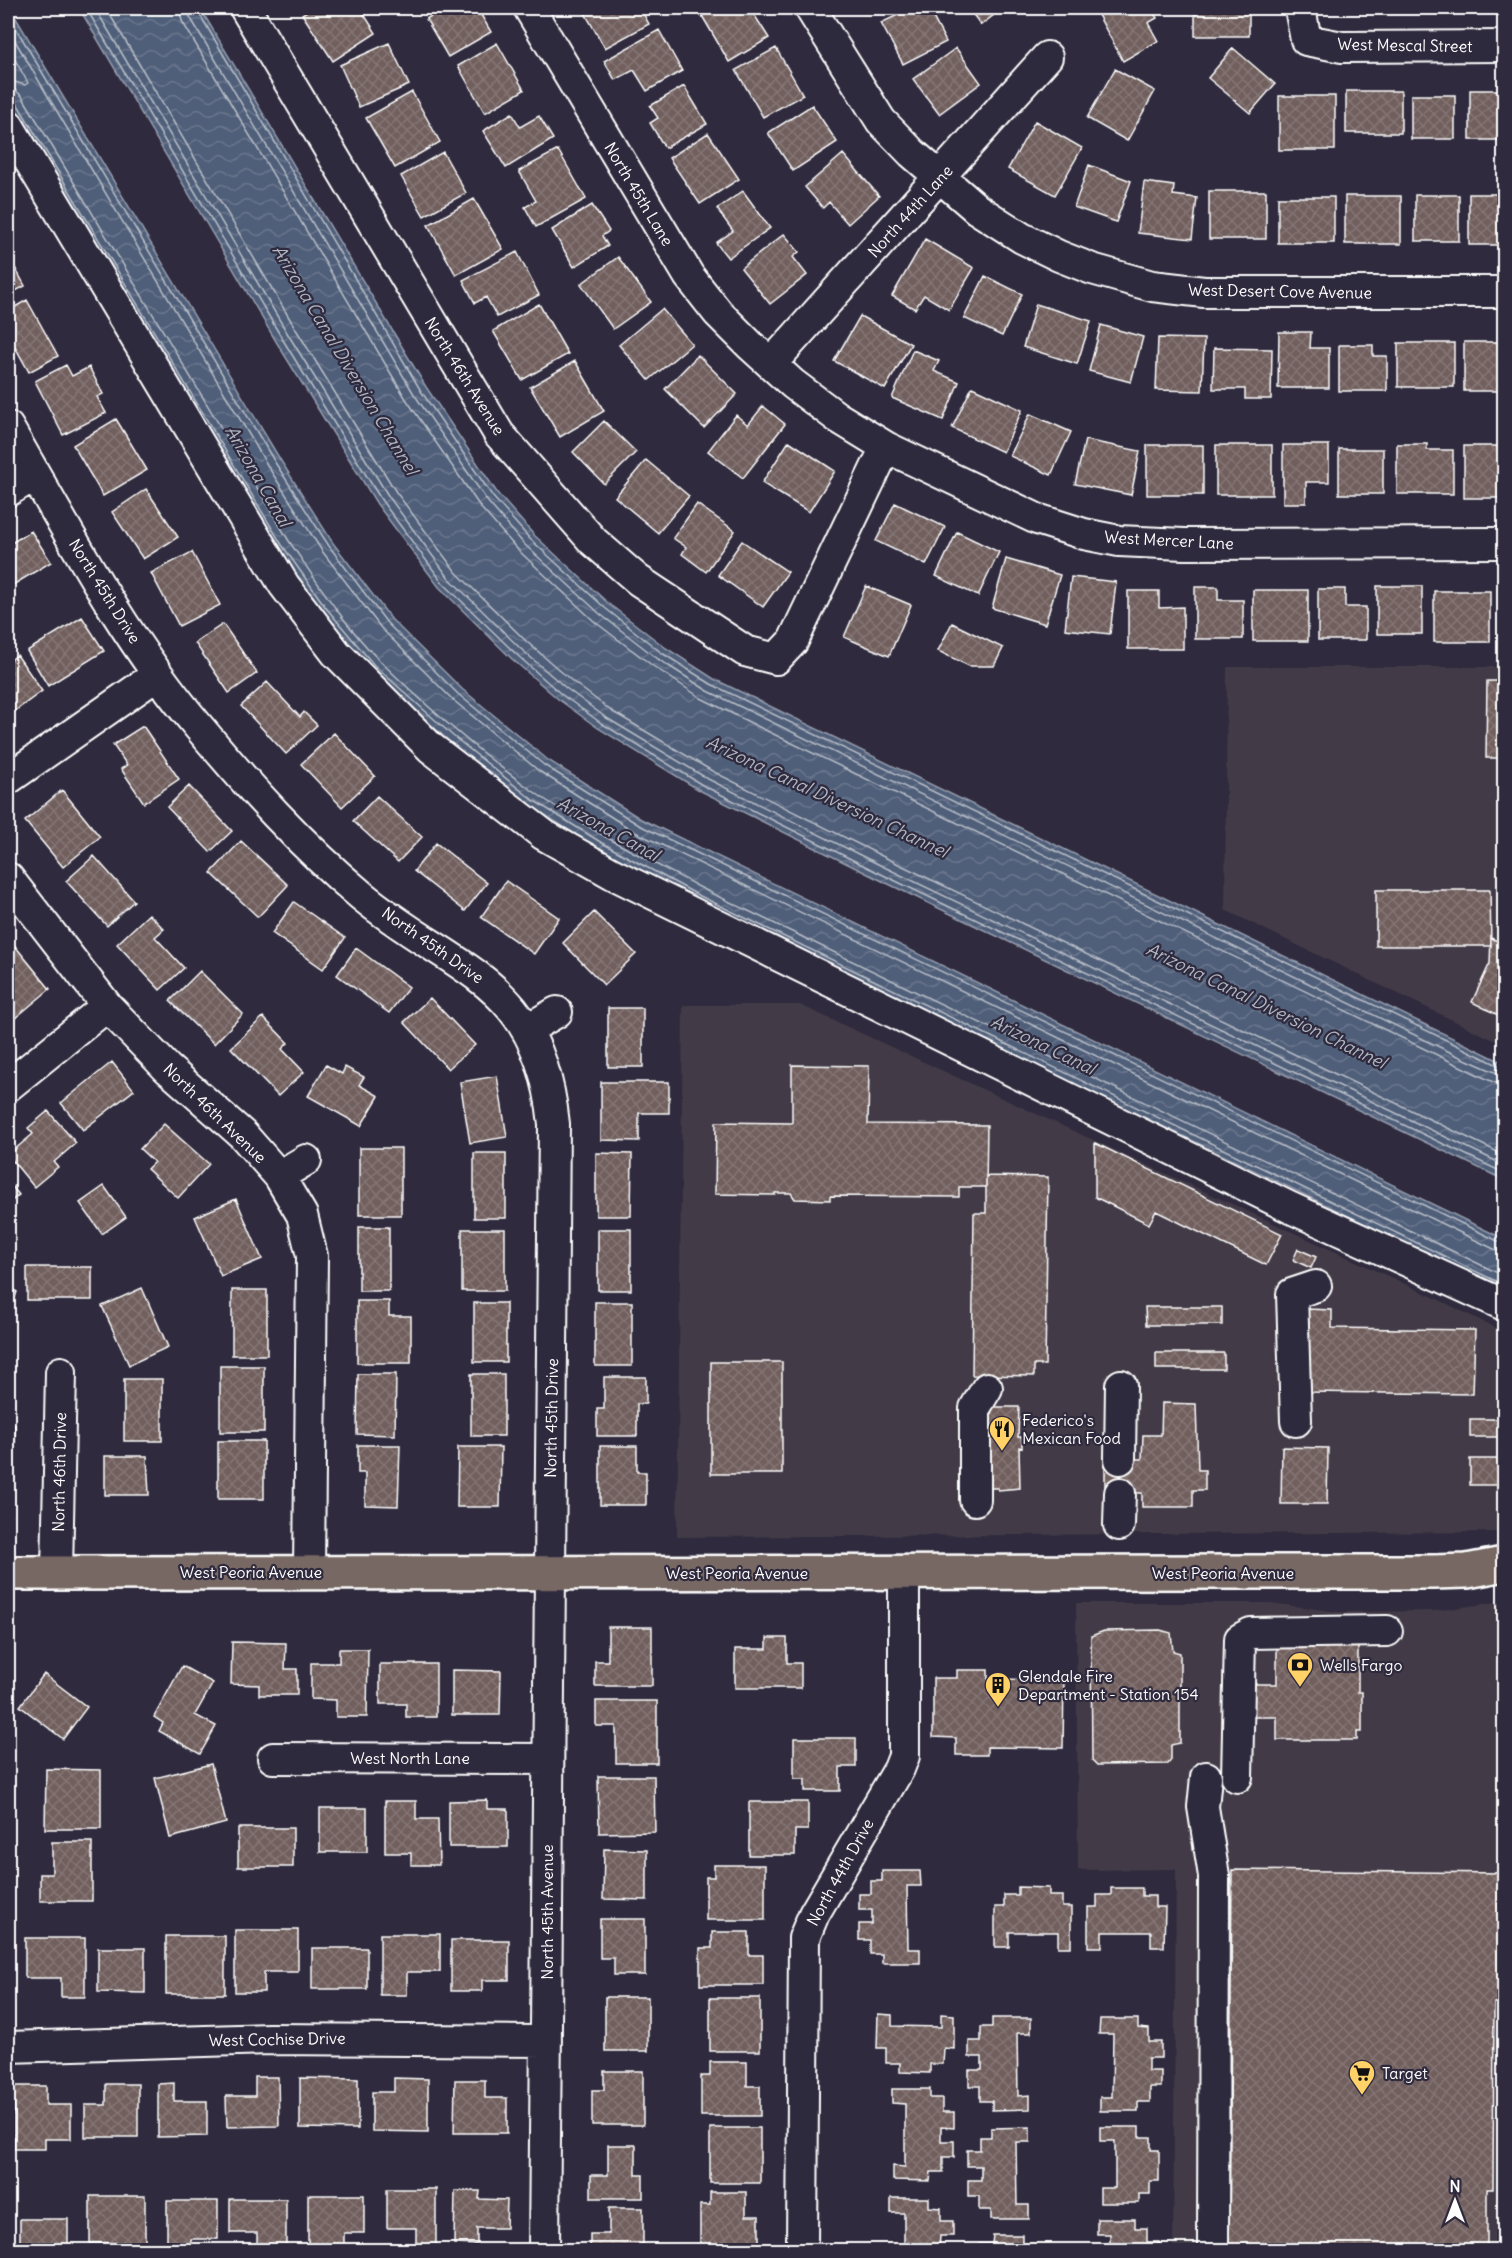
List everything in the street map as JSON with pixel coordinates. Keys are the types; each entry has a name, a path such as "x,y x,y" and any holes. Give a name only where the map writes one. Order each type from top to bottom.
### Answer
{"main road":[{"name":"West Peoria Avenue","path":"1467,1572 1504,1564"},
{"name":"West Peoria Avenue","path":"8,1573 1467,1572 1504,1579"}],"street":[{"name":"North 46th Avenue","path":"245,8 499,434 593,542 638,580 736,646 776,659 793,641 886,447"},
{"name":"North 45th Lane","path":"529,8 689,276 718,313 771,364"},
{"path":"810,8 881,121 940,179"},
{"name":"West Mescal Street","path":"1300,8 1306,40 1342,47 1504,46"},
{"name":"North 44th Lane","path":"771,364 940,179 1047,57"},
{"path":"8,125 284,585 336,653 431,748 544,836 614,874 1291,1209 1504,1305"},
{"name":"West Desert Cove Avenue","path":"940,179 977,209 1022,238 1092,269 1152,286 1244,294 1504,292"},
{"name":"West Mercer Lane","path":"771,364 837,417 886,447 1037,519 1084,534 1119,541 1184,543 1504,543"},
{"name":"North 45th Drive","path":"8,428 95,578 157,675 249,787 313,854 365,897 484,979 502,996 528,1029 542,1060 551,1091 554,1124 548,1573"},
{"path":"8,491 35,474"},
{"path":"8,779 157,675"},
{"name":"North 46th Avenue","path":"8,878 106,1006 167,1068 243,1135 279,1176 302,1215 312,1256 309,1572"},
{"path":"8,1086 106,1006"},
{"path":"528,1029 557,1012"},
{"path":"279,1176 306,1160"},
{"path":"1296,1421 1292,1294 1316,1286"},
{"name":"North 46th Drive","path":"57,1573 61,1372"},
{"path":"1120,1459 1121,1385"},
{"path":"975,1500 975,1408 987,1388"},
{"path":"1119,1525 1120,1493"},
{"name":"North 45th Avenue","path":"544,2250 548,1573"},
{"name":"North 44th Drive","path":"802,2250 804,1938 814,1914 899,1769 904,1756 904,1573"},
{"path":"1237,1777 1240,1639 1251,1633 1387,1631"},
{"name":"West North Lane","path":"273,1758 547,1759"},
{"path":"1206,1777 1203,1807 1214,1876 1213,2250"},
{"name":"West Cochise Drive","path":"8,2047 269,2039 546,2041"}],"shaded area":[{"path":"1227,667 1504,667 1504,1045 1225,910"},
{"path":"683,1005 800,1005 1429,1295 1504,1332 1504,1532 677,1537"},
{"path":"1504,1602 1504,2250 1173,2250 1176,1869 1078,1870 1076,1603 1270,1603 1340,1612 1435,1611"}],"water":[{"name":"Arizona Canal","path":"8,8 281,461 333,543 392,620 462,689 548,760 641,819 1504,1239 1504,1291 693,899 599,849 529,805 449,741 369,669 322,612 277,549 8,98"},
{"name":"Arizona Canal Diversion Channel","path":"79,8 200,8 426,387 498,494 534,535 609,604 666,648 714,679 1504,1063 1504,1180 874,877 701,791 598,728 558,699 512,659 439,587 377,504 277,343"}],"building":[{"path":"312,8 360,8 376,33 333,61 302,14"},
{"path":"445,8 477,8 491,32 448,57 426,19"},
{"path":"582,8 640,8 649,24 605,48"},
{"path":"713,8 750,8 769,38 729,62 701,14"},
{"path":"912,8 928,8 946,42 903,64 881,23"},
{"path":"968,8 1003,8 981,25"},
{"path":"1107,8 1151,8 1157,18 1148,23 1158,41 1123,61 1097,13"},
{"path":"1195,8 1249,8 1249,36 1195,36"},
{"path":"659,30 682,71 647,91 634,70 615,80 604,61"},
{"path":"389,43 409,85 359,107 340,65"},
{"path":"497,43 524,90 485,113 458,66"},
{"path":"776,48 803,95 763,117 736,70"},
{"path":"956,48 981,83 939,114 913,79"},
{"path":"1233,48 1275,84 1250,113 1208,78"},
{"path":"1115,69 1155,91 1127,141 1087,118"},
{"path":"684,86 707,124 665,148 650,123 658,118 650,106"},
{"path":"1470,90 1504,90 1504,140 1470,140"},
{"path":"1346,91 1401,91 1401,133 1346,133"},
{"path":"412,92 440,142 395,168 366,118"},
{"path":"1411,95 1455,95 1455,139 1411,139"},
{"path":"1279,96 1335,96 1335,150 1279,150"},
{"path":"812,105 837,142 793,171 768,133"},
{"path":"512,113 520,127 539,116 553,139 506,168 483,131"},
{"path":"1035,121 1082,148 1055,195 1008,169"},
{"path":"708,133 739,179 700,204 669,158"},
{"path":"558,150 586,199 536,227 525,207 536,201 519,171"},
{"path":"443,152 466,193 424,216 401,176"},
{"path":"843,154 879,196 848,224 829,202 823,208 805,187"},
{"path":"1089,165 1131,181 1116,222 1074,207"},
{"path":"1144,182 1174,186 1173,195 1197,198 1192,239 1138,233"},
{"path":"743,191 770,228 728,258 716,243 733,231 717,209"},
{"path":"1209,191 1266,191 1266,239 1209,239"},
{"path":"1469,194 1504,194 1504,245 1469,245"},
{"path":"1415,195 1459,195 1459,241 1415,241"},
{"path":"1345,196 1401,196 1401,244 1345,244"},
{"path":"1278,197 1334,197 1334,243 1278,243"},
{"path":"474,199 503,249 456,275 428,225"},
{"path":"592,205 609,231 602,236 608,246 574,267 552,230"},
{"path":"784,234 799,252 793,257 807,275 770,304 741,268"},
{"path":"925,239 974,268 949,310 924,295 915,309 892,296"},
{"path":"517,252 539,295 497,317 486,297 475,303 463,280"},
{"path":"8,255 25,286 8,295"},
{"path":"618,257 651,302 613,329 581,284"},
{"path":"985,276 1022,294 1002,336 964,318"},
{"path":"27,300 58,356 29,372 8,334 8,311"},
{"path":"539,304 568,354 522,380 493,331"},
{"path":"1036,304 1091,321 1077,364 1023,347"},
{"path":"662,309 692,344 649,380 619,345"},
{"path":"860,316 911,344 885,389 834,361"},
{"path":"1101,325 1143,337 1131,382 1089,371"},
{"path":"1279,332 1311,332 1310,348 1329,348 1329,388 1278,388"},
{"path":"1158,338 1204,339 1202,391 1156,390"},
{"path":"1464,342 1504,342 1504,391 1464,391"},
{"path":"1398,343 1454,343 1454,387 1398,387"},
{"path":"1339,345 1373,345 1373,356 1387,356 1387,391 1339,391"},
{"path":"1214,348 1272,349 1271,399 1245,399 1245,389 1213,389"},
{"path":"913,350 939,361 934,371 959,382 943,420 892,398"},
{"path":"698,355 737,394 704,428 665,389"},
{"path":"575,361 604,411 560,437 530,387"},
{"path":"66,365 72,376 89,367 103,394 97,397 106,413 63,435 35,381"},
{"path":"972,387 1022,410 1003,452 952,428"},
{"path":"763,406 785,424 743,478 708,451 736,415 748,425"},
{"path":"1030,414 1071,432 1051,475 1010,456"},
{"path":"116,419 147,470 103,496 73,445"},
{"path":"604,421 636,452 604,484 573,452"},
{"path":"1085,440 1140,451 1131,495 1075,484"},
{"path":"789,441 835,471 809,512 762,483"},
{"path":"1397,444 1427,444 1427,450 1453,450 1453,494 1397,494"},
{"path":"1147,445 1203,445 1203,495 1147,495"},
{"path":"1216,445 1272,445 1272,495 1216,495"},
{"path":"1283,445 1329,445 1329,482 1306,482 1306,503 1283,503"},
{"path":"1464,446 1504,446 1504,498 1464,498"},
{"path":"1339,449 1383,449 1383,494 1339,494"},
{"path":"646,460 689,496 658,533 615,497"},
{"path":"146,489 178,537 143,559 112,512"},
{"path":"895,503 945,527 926,565 876,541"},
{"path":"697,504 735,531 706,572 682,554 686,547 673,538"},
{"path":"31,531 51,562 8,588 8,545"},
{"path":"957,532 999,552 978,596 936,576"},
{"path":"742,541 788,572 763,607 718,575"},
{"path":"192,552 220,605 179,626 151,573"},
{"path":"1006,559 1060,575 1045,624 992,608"},
{"path":"1071,577 1116,582 1110,634 1065,629"},
{"path":"866,586 911,605 889,656 844,637"},
{"path":"1377,586 1422,586 1422,634 1377,634"},
{"path":"1195,587 1218,587 1218,600 1243,600 1243,639 1195,639"},
{"path":"1318,589 1345,589 1345,607 1366,607 1366,640 1318,640"},
{"path":"1253,590 1308,590 1308,641 1253,641"},
{"path":"1501,590 1504,590 1504,639 1501,639"},
{"path":"1128,591 1159,591 1159,608 1183,607 1183,649 1128,649"},
{"path":"1434,591 1490,591 1490,642 1434,642"},
{"path":"82,617 104,651 48,686 27,651"},
{"path":"952,623 1003,648 994,666 969,666 938,651"},
{"path":"223,624 257,673 229,693 195,643"},
{"path":"17,655 42,691 8,716 8,662"},
{"path":"1487,681 1504,681 1504,758 1486,758"},
{"path":"267,682 300,717 304,712 317,725 286,754 241,706"},
{"path":"143,726 179,779 144,803 121,769 127,765 113,745"},
{"path":"334,733 375,776 342,807 301,764"},
{"path":"189,786 232,831 210,852 167,807"},
{"path":"62,790 100,837 63,867 25,821"},
{"path":"377,796 422,837 398,862 353,821"},
{"path":"241,841 288,885 258,917 211,873"},
{"path":"436,843 487,883 465,911 414,871"},
{"path":"94,856 134,901 107,926 66,881"},
{"path":"506,881 559,918 534,954 481,917"},
{"path":"1376,890 1490,890 1491,946 1376,946"},
{"path":"294,902 345,938 323,969 272,933"},
{"path":"594,912 636,954 604,985 563,943"},
{"path":"149,914 164,929 155,937 184,968 160,990 117,944"},
{"path":"1491,938 1504,944 1504,1018 1472,1002 1490,963"},
{"path":"15,946 50,989 8,1024 8,952"},
{"path":"356,948 409,987 389,1013 337,975"},
{"path":"200,971 243,1014 214,1044 170,1001"},
{"path":"430,998 475,1045 448,1069 404,1022"},
{"path":"608,1008 643,1008 643,1067 608,1067"},
{"path":"263,1017 288,1043 282,1049 304,1072 278,1096 231,1048"},
{"path":"112,1062 134,1090 83,1130 61,1103"},
{"path":"326,1065 342,1074 345,1067 364,1077 359,1085 379,1096 361,1126 308,1096"},
{"path":"792,1065 869,1066 868,1124 987,1125 986,1187 959,1187 959,1197 830,1196 830,1200 795,1199 791,1193 715,1194 716,1122 792,1123"},
{"path":"497,1076 507,1137 470,1143 460,1082"},
{"path":"601,1082 669,1082 669,1113 639,1113 639,1141 601,1140"},
{"path":"48,1111 76,1143 54,1162 58,1167 34,1187 8,1155 33,1134 28,1128"},
{"path":"164,1124 209,1164 178,1198 147,1169 154,1162 140,1149"},
{"path":"1095,1143 1282,1234 1266,1265 1156,1211 1149,1224 1095,1197"},
{"path":"359,1148 401,1148 401,1215 359,1215"},
{"path":"474,1153 506,1153 506,1218 474,1218"},
{"path":"596,1153 632,1154 631,1216 596,1216"},
{"path":"986,1176 1048,1177 1045,1365 1034,1365 1034,1376 972,1375 974,1213 986,1213"},
{"path":"8,1181 19,1195 8,1204"},
{"path":"104,1186 126,1217 102,1234 80,1203"},
{"path":"236,1199 262,1259 221,1276 195,1217"},
{"path":"359,1227 389,1227 389,1291 359,1291"},
{"path":"462,1229 505,1229 505,1291 462,1291"},
{"path":"598,1229 631,1229 631,1290 598,1290"},
{"path":"1298,1249 1316,1257 1311,1268 1293,1260"},
{"path":"27,1267 92,1267 92,1300 27,1300"},
{"path":"8,1288 17,1292 8,1316"},
{"path":"142,1288 168,1347 129,1365 102,1306"},
{"path":"232,1290 267,1290 267,1355 232,1355"},
{"path":"357,1301 389,1301 389,1316 411,1316 411,1363 357,1363"},
{"path":"595,1302 632,1302 632,1366 595,1366"},
{"path":"474,1303 506,1303 506,1362 474,1362"},
{"path":"1145,1307 1222,1307 1222,1325 1146,1325"},
{"path":"1306,1309 1332,1310 1332,1328 1475,1330 1473,1394 1306,1392"},
{"path":"1156,1353 1224,1353 1224,1369 1156,1369"},
{"path":"711,1362 782,1362 782,1474 711,1474"},
{"path":"220,1366 264,1366 264,1432 220,1432"},
{"path":"358,1374 396,1374 395,1435 357,1434"},
{"path":"471,1374 504,1374 504,1436 471,1436"},
{"path":"604,1377 646,1377 646,1404 637,1404 637,1436 597,1436 597,1409 604,1409"},
{"path":"124,1379 162,1379 162,1441 124,1441"},
{"path":"1162,1403 1196,1404 1198,1470 1205,1470 1205,1490 1193,1490 1193,1507 1142,1507 1142,1493 1105,1492 1105,1459 1142,1459 1143,1435 1161,1435"},
{"name":"Federico's Mexican Food","path":"988,1407 1019,1407 1018,1437 1022,1437 1022,1448 1019,1447 1020,1488 998,1490 998,1488 987,1488"},
{"path":"1470,1419 1504,1419 1504,1437 1470,1437"},
{"path":"8,1425 15,1425 15,1446 8,1446"},
{"path":"218,1441 264,1441 264,1499 218,1499"},
{"path":"358,1445 400,1445 398,1506 365,1505 365,1473 358,1473"},
{"path":"600,1446 637,1446 637,1472 646,1472 646,1505 600,1505"},
{"path":"458,1447 501,1447 500,1507 457,1507"},
{"path":"1282,1447 1328,1448 1327,1504 1281,1504"},
{"path":"105,1456 147,1456 149,1495 105,1495"},
{"path":"8,1457 11,1457 11,1515 8,1515"},
{"path":"1470,1459 1504,1459 1504,1485 1470,1485"},
{"path":"608,1627 652,1627 652,1686 595,1686 595,1661 608,1661"},
{"path":"1160,1630 1171,1633 1173,1651 1180,1653 1180,1743 1171,1745 1171,1760 1168,1764 1097,1765 1092,1760 1091,1636 1104,1631"},
{"path":"767,1638 787,1638 787,1663 801,1663 801,1688 735,1688 735,1649 767,1649"},
{"path":"232,1642 286,1643 285,1669 297,1669 297,1695 259,1695 259,1685 231,1684"},
{"name":"Wells Fargo","path":"1277,1645 1358,1646 1358,1692 1362,1692 1362,1732 1357,1732 1357,1740 1277,1740 1277,1717 1243,1717 1243,1684 1277,1684"},
{"path":"339,1649 368,1649 367,1717 336,1717 336,1700 311,1699 311,1663 339,1663"},
{"path":"380,1664 436,1664 436,1717 406,1717 406,1704 380,1704"},
{"path":"182,1666 213,1683 195,1715 216,1726 200,1754 159,1731 163,1723 154,1717"},
{"path":"452,1670 501,1671 500,1715 452,1715"},
{"name":"Glendale Fire Department - Station 154","path":"957,1670 988,1670 988,1679 1064,1680 1063,1748 987,1747 987,1755 956,1755 956,1738 933,1737 933,1678 957,1678"},
{"path":"44,1674 87,1707 63,1739 20,1706"},
{"path":"596,1701 657,1701 657,1763 616,1763 616,1726 596,1726"},
{"path":"794,1738 856,1738 856,1767 840,1767 840,1791 805,1791 805,1779 794,1779"},
{"path":"211,1764 226,1823 170,1838 155,1778"},
{"path":"46,1769 101,1770 101,1829 45,1829"},
{"path":"598,1776 654,1776 655,1832 599,1833"},
{"path":"487,1800 487,1809 508,1809 508,1847 449,1847 449,1801"},
{"path":"385,1801 416,1801 416,1819 438,1819 439,1865 411,1865 411,1853 385,1853"},
{"path":"749,1802 808,1802 808,1830 795,1830 795,1855 749,1855"},
{"path":"320,1808 367,1808 367,1852 320,1852"},
{"path":"238,1828 293,1828 293,1867 238,1867"},
{"path":"52,1842 92,1842 92,1901 40,1901 40,1874 52,1874"},
{"path":"604,1849 647,1850 647,1900 603,1899"},
{"path":"714,1865 765,1865 765,1920 706,1920 706,1877 714,1877"},
{"name":"Target","path":"1232,1870 1503,1873 1504,2003 1494,2003 1493,2189 1487,2189 1487,2250 1229,2250"},
{"path":"882,1871 920,1871 921,1886 907,1886 908,1949 920,1949 920,1963 882,1963 882,1954 870,1954 870,1940 859,1940 859,1924 872,1924 872,1910 859,1910 859,1894 871,1894 871,1881 882,1881"},
{"path":"1018,1887 1049,1888 1049,1896 1062,1896 1062,1907 1071,1907 1071,1947 1058,1947 1058,1932 1009,1932 1009,1947 995,1947 995,1907 1004,1907 1004,1895 1018,1895"},
{"path":"1111,1888 1142,1888 1142,1896 1155,1896 1155,1907 1165,1907 1164,1947 1151,1947 1151,1932 1102,1932 1102,1947 1088,1947 1088,1907 1097,1907 1097,1895 1111,1895"},
{"path":"600,1919 645,1919 645,1975 614,1975 614,1958 600,1958"},
{"path":"235,1930 298,1930 298,1972 264,1972 264,1992 235,1992"},
{"path":"712,1932 749,1932 749,1955 763,1955 763,1985 700,1985 700,1948 712,1948"},
{"path":"380,1934 440,1934 440,1972 407,1972 407,1995 380,1995"},
{"path":"166,1936 225,1936 225,1994 166,1994"},
{"path":"25,1938 85,1938 85,1997 61,1997 61,1978 25,1978"},
{"path":"451,1940 509,1940 509,1980 482,1980 482,1991 451,1991"},
{"path":"98,1948 145,1948 145,1993 98,1992"},
{"path":"312,1948 367,1948 367,1989 312,1989"},
{"path":"605,1997 648,1997 648,2051 605,2051"},
{"path":"710,1998 760,1998 760,2051 710,2051"},
{"path":"878,2014 892,2015 892,2026 941,2027 941,2014 954,2015 954,2049 944,2048 943,2064 930,2064 930,2073 900,2072 900,2063 886,2063 886,2048 877,2048"},
{"path":"992,2018 1031,2018 1031,2033 1017,2033 1018,2096 1030,2095 1030,2109 992,2110 992,2101 980,2101 980,2086 969,2086 969,2070 982,2070 982,2057 969,2057 969,2041 981,2041 981,2027 992,2027"},
{"path":"1100,2019 1138,2019 1138,2028 1149,2029 1149,2042 1161,2042 1161,2058 1148,2058 1148,2071 1161,2071 1161,2087 1150,2087 1150,2102 1138,2102 1138,2111 1100,2111 1100,2097 1112,2097 1113,2034 1099,2034"},
{"path":"710,2062 747,2062 747,2086 760,2086 760,2116 701,2116 701,2076 710,2076"},
{"path":"604,2071 643,2071 643,2125 592,2125 592,2090 604,2090"},
{"path":"255,2077 278,2077 279,2126 227,2127 226,2096 255,2096"},
{"path":"300,2078 358,2079 358,2129 300,2128"},
{"path":"394,2078 428,2079 428,2132 372,2131 372,2092 394,2092"},
{"path":"455,2080 485,2080 485,2098 507,2098 507,2133 454,2133"},
{"path":"174,2083 174,2101 207,2101 207,2136 158,2137 158,2084"},
{"path":"106,2084 138,2084 138,2137 85,2137 85,2105 106,2105"},
{"path":"14,2086 46,2086 46,2105 71,2105 71,2139 45,2139 45,2149 14,2149"},
{"path":"892,2089 930,2089 930,2098 942,2098 942,2112 954,2112 954,2128 941,2127 941,2141 954,2141 954,2157 943,2157 943,2172 931,2172 930,2181 893,2180 893,2166 905,2167 905,2104 892,2103"},
{"path":"1030,2127 1030,2142 1016,2142 1017,2205 1029,2205 1029,2219 991,2219 991,2210 979,2210 979,2196 968,2196 968,2180 981,2180 981,2166 967,2166 967,2150 980,2150 980,2137 991,2137 991,2128"},
{"path":"1100,2127 1139,2127 1139,2137 1151,2137 1151,2150 1159,2150 1159,2181 1150,2181 1150,2194 1139,2194 1139,2203 1100,2203 1100,2188 1115,2188 1115,2141 1100,2141"},
{"path":"710,2128 760,2128 760,2183 710,2183"},
{"path":"608,2145 636,2145 636,2175 643,2175 643,2198 591,2198 591,2175 608,2175"},
{"path":"387,2189 436,2189 436,2246 416,2246 416,2228 387,2228"},
{"path":"455,2191 480,2191 479,2199 507,2200 506,2228 477,2228 477,2245 454,2244"},
{"path":"710,2192 746,2192 746,2216 759,2216 759,2245 700,2245 700,2205 710,2205"},
{"path":"308,2195 364,2195 364,2233 344,2233 344,2247 308,2247"},
{"path":"90,2196 145,2196 145,2250 115,2250 115,2243 90,2243"},
{"path":"891,2198 929,2198 929,2207 941,2208 941,2221 953,2221 953,2236 940,2236 939,2250 904,2250 904,2213 891,2213"},
{"path":"230,2199 286,2199 286,2250 257,2250 257,2233 230,2233"},
{"path":"167,2201 218,2201 218,2239 191,2239 191,2250 167,2250"},
{"path":"609,2208 643,2208 643,2250 590,2250 590,2234 609,2234"},
{"path":"20,2219 68,2219 68,2250 20,2250"},
{"path":"1097,2219 1135,2219 1135,2228 1147,2228 1147,2242 1159,2242 1159,2250 1110,2250 1110,2234 1097,2234"},
{"path":"993,2235 1023,2235 1023,2244 1036,2244 1036,2250 979,2250 979,2244 992,2244"}],"place":[{"name":"Federico's Mexican Food","path":"1002,1452"},
{"name":"Wells Fargo","path":"1300,1688"},
{"name":"Glendale Fire Department - Station 154","path":"998,1708"},
{"name":"Target","path":"1362,2096"}]}
